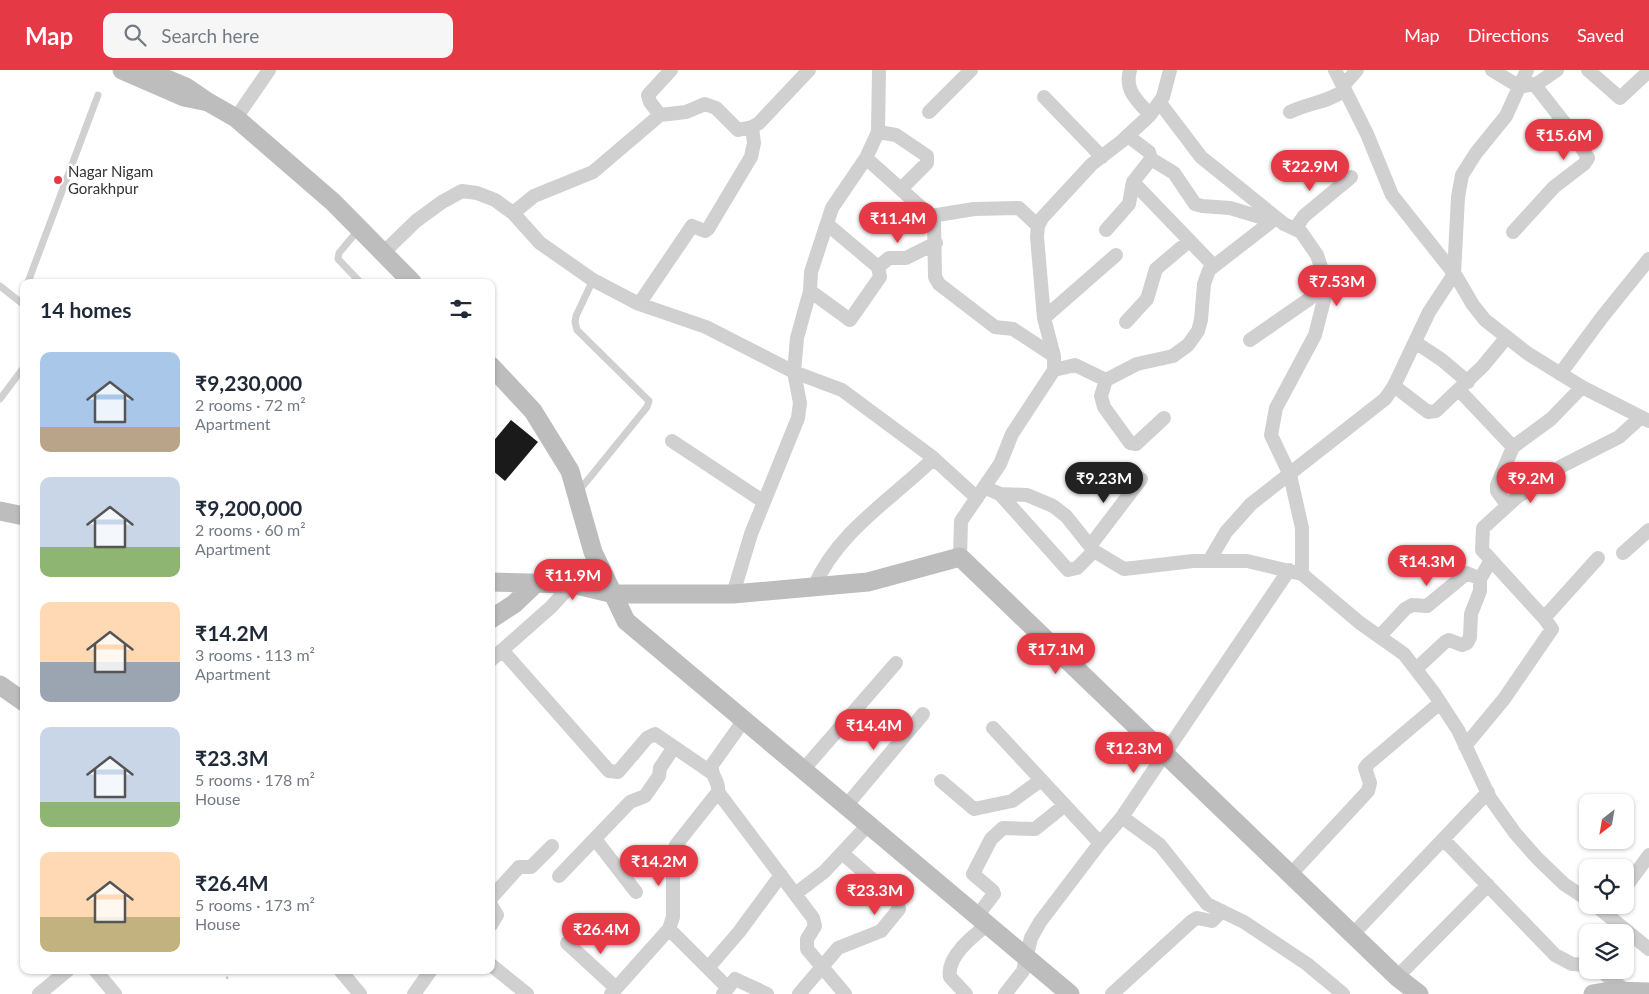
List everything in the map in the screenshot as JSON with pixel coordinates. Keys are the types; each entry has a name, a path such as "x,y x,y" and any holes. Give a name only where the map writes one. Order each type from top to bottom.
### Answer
{"main road":[{"path":"122,70 184,97 208,102"},
{"path":"145,70 186,87 236,118 333,202 409,279"},
{"path":"495,370 533,411 570,471 593,552 626,621 1070,994"},
{"path":"0,511 20,515"},
{"path":"495,582 572,584 614,594 733,594 868,582 960,557 1078,673 1165,752 1397,977 1419,994"},
{"path":"495,617 514,604 536,584"},
{"path":"0,684 20,699"},
{"path":"1593,994 1626,991 1649,992"}],"street":[{"path":"236,118 269,70"},
{"path":"660,115 650,102 648,95 671,70"},
{"path":"513,213 534,196 593,172 660,115 686,112 706,104 716,108 738,130 752,128 809,70"},
{"path":"733,594 750,534 798,418 800,403 794,372 797,338 810,291 811,272 832,208 866,158 878,132 878,70"},
{"path":"929,112 971,70"},
{"path":"1130,70 1128,85 1130,91 1150,116"},
{"path":"960,557 961,521 1000,464 1012,434 1054,363 1044,318 1037,237 1038,226 1072,184 1150,116 1160,103 1170,70"},
{"path":"1335,70 1392,195 1454,274 1473,305 1486,320 1506,338 1560,374 1645,419 1619,437 1562,466 1508,505 1483,528 1482,550 1552,629 1504,699 1465,746"},
{"path":"1290,112 1306,104 1331,100 1344,88 1357,70"},
{"path":"1492,70 1527,86 1574,135 1588,158 1584,164 1554,187 1513,232"},
{"path":"1527,70 1527,86"},
{"path":"1209,561 1226,532 1251,504 1290,475 1332,438 1385,398 1394,386 1429,312 1454,274 1458,197 1462,175 1476,153 1527,86 1557,70"},
{"path":"1588,70 1620,98 1649,72"},
{"path":"1044,97 1102,157"},
{"path":"1005,994 1023,971 1031,938 1040,922 1122,817 1165,752 1296,572 1302,528 1290,475 1271,435 1276,408 1315,335 1325,296 1323,273 1316,255 1301,232 1276,218 1201,157 1160,103"},
{"path":"639,304 692,226 695,225 702,230 708,229 751,157 754,143 752,128"},
{"path":"878,132 896,134 928,159 901,189"},
{"path":"1128,136 1148,152 1150,159 1174,173 1194,204 1230,208 1260,217 1276,218"},
{"path":"866,158 931,216 936,224 934,277 939,284 995,327 1013,329 1054,363 1075,365 1106,380"},
{"path":"1106,230 1129,204 1133,182 1150,159"},
{"path":"1295,229 1304,216 1351,177"},
{"path":"1133,182 1213,265"},
{"path":"383,253 416,221 442,202 462,191 477,193 495,200 513,213 540,243 593,280 639,304 706,328 794,372 842,390 981,493 1027,495 1053,506 1066,516 1092,549 1124,569 1209,561 1247,561 1296,572 1404,654 1440,703 1465,746 1488,792 1515,833 1564,884 1579,894"},
{"path":"931,216 974,209 1019,208 1038,226"},
{"path":"1164,418 1136,444 1130,443 1104,406 1101,396 1106,380 1138,364 1173,356 1188,345 1198,331 1202,320 1205,277 1213,265 1276,218"},
{"path":"810,291 850,320 880,277 878,267 827,224"},
{"path":"1126,322 1147,299 1156,269 1189,240"},
{"path":"878,267 889,258 906,258 936,243"},
{"path":"1044,318 1116,255"},
{"path":"1560,374 1649,259"},
{"path":"1250,340 1325,288"},
{"path":"1394,386 1431,413 1436,411 1463,386 1506,338"},
{"path":"1415,342 1442,360 1513,447"},
{"path":"1508,505 1498,491 1497,485 1513,447 1551,419 1582,387"},
{"path":"672,442 764,502"},
{"path":"814,587 823,568 869,514 913,479 933,459"},
{"path":"1000,494 1068,570 1077,568 1141,479"},
{"path":"1623,553 1649,530"},
{"path":"1544,618 1598,558"},
{"path":"1416,669 1445,642 1449,640 1462,645 1466,643 1470,637 1471,614 1480,591 1480,579 1491,560"},
{"path":"1380,636 1405,609 1412,605 1427,606 1467,573 1480,579"},
{"path":"572,584 551,607 496,655 609,771 618,772 655,734 712,773 718,781 718,792 815,922 805,944 845,994"},
{"path":"804,770 896,663"},
{"path":"1290,874 1368,790 1370,783 1365,768 1368,764 1440,703"},
{"path":"846,806 923,714"},
{"path":"712,773 712,765 744,720"},
{"path":"993,728 1100,843"},
{"path":"560,876 630,802 645,796 659,776 660,768 674,747"},
{"path":"941,782 974,809 979,810 997,803 1012,801 1041,780"},
{"path":"567,943 613,991 669,929 673,917 673,867 676,845 718,792"},
{"path":"1353,934 1488,792"},
{"path":"966,994 950,977 950,969 967,940 982,920 994,894 993,890 972,874 991,839 1003,828 1036,829 1065,805"},
{"path":"1122,817 1160,845 1175,861 1196,892 1207,904 1244,922 1307,964 1343,994"},
{"path":"794,894 824,872 868,825"},
{"path":"595,838 636,892"},
{"path":"1443,839 1555,954 1572,964 1579,964"},
{"path":"495,894 519,868 530,867 552,846"},
{"path":"799,994 821,966 843,944 880,931 899,909 896,901 842,853"},
{"path":"1634,876 1649,855"},
{"path":"708,968 739,932 781,876"},
{"path":"1397,977 1488,885"},
{"path":"1112,994 1192,921 1201,918 1212,920 1222,911"},
{"path":"1612,914 1649,949"},
{"path":"669,929 708,968 725,991 736,979 767,994"},
{"path":"495,969 528,994"},
{"path":"39,994 63,974"},
{"path":"98,974 115,994"},
{"path":"343,974 360,994"},
{"path":"414,994 428,974"},
{"path":"1611,979 1626,991"}],"lane":[{"path":"29,279 98,95"},
{"path":"357,279 338,259 339,253 359,229"},
{"path":"576,494 647,407 649,401 577,330 576,316 593,280"},
{"path":"0,286 20,299"},
{"path":"0,399 20,372"}],"path":[{"path":"227,979 228,974"}],"building":[{"path":"511,420 538,442 505,481 495,472 495,439"}],"place":[{"name":"Nagar Nigam Gorakhpur","path":"58,180"}]}
